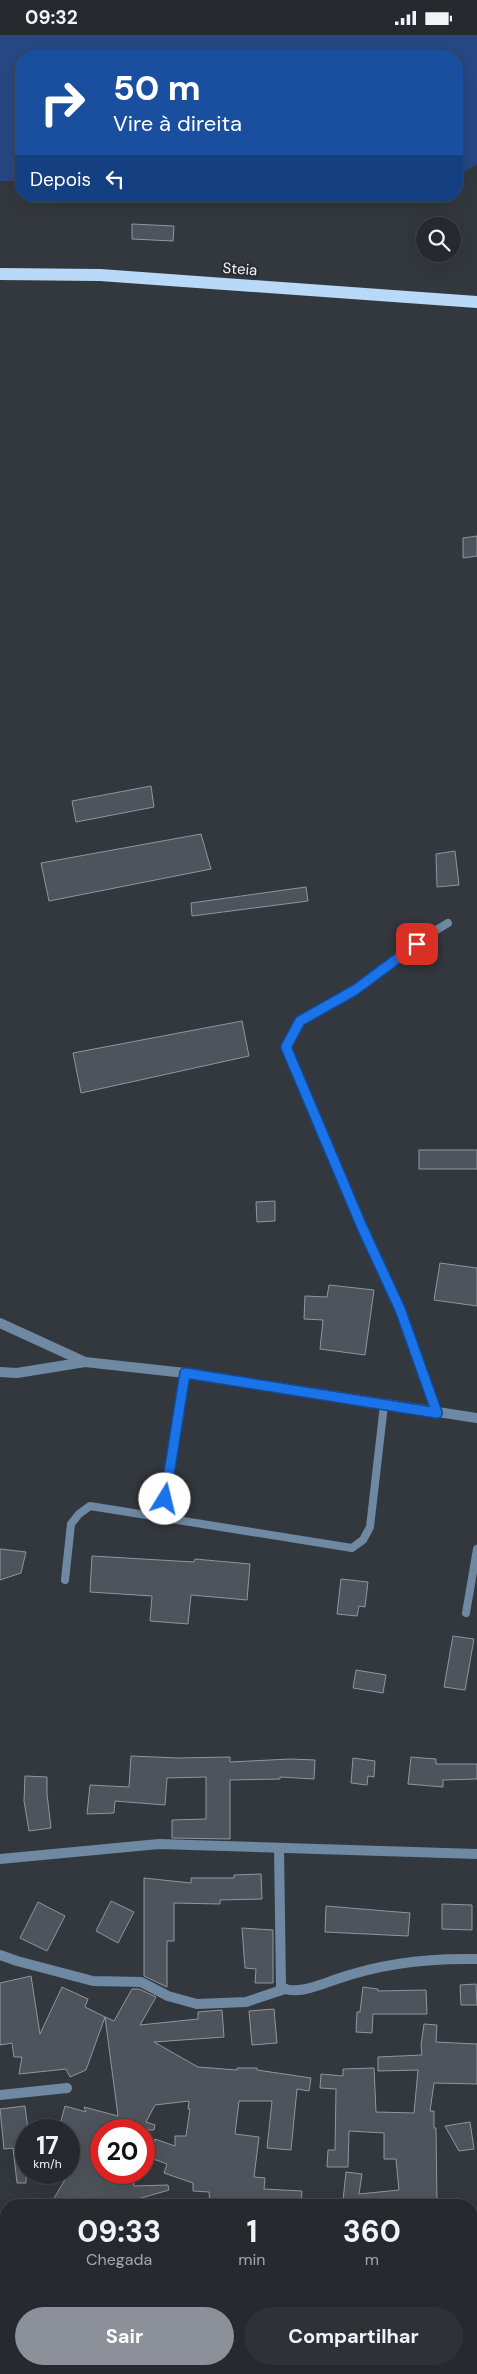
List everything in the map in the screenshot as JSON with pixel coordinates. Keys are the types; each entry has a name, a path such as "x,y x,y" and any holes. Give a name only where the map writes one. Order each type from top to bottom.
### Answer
{"main road":[{"name":"Steia","path":"0,274 100,275 477,302"}],"street":[{"path":"0,1323 85,1362"},
{"path":"0,1372 17,1373 85,1362 185,1373 477,1418"},
{"path":"0,1859 159,1845 477,1854"},
{"path":"279,1848 280,1985 285,1989"},
{"path":"0,1955 92,1981 141,1982 168,1996 196,2004 246,2002 285,1989 316,1986 347,1975 404,1963 442,1958 477,1959"},
{"path":"0,2095 67,2088"}],"lane":[{"path":"437,1413 400,1309 362,1227 286,1047 300,1021 355,990 428,935 448,923"},
{"path":"162,1517 185,1373"},
{"path":"65,1579 71,1525 79,1514 90,1506 352,1548 363,1540 370,1527 384,1405"},
{"path":"466,1613 477,1549"}],"water":[{"path":"0,35 477,35 477,164 463,173 463,50 15,50 15,181 0,181"}],"building":[{"path":"132,224 174,226 173,241 132,239"},
{"path":"477,536 477,556 463,558 463,538"},
{"path":"151,786 154,807 76,822 72,801"},
{"path":"201,834 211,869 49,901 41,863"},
{"path":"455,851 459,885 437,887 436,854"},
{"path":"306,887 308,901 192,916 191,903"},
{"path":"242,1021 249,1056 81,1093 73,1053"},
{"path":"419,1150 477,1150 477,1169 419,1169"},
{"path":"275,1201 275,1221 257,1222 256,1202"},
{"path":"440,1263 477,1268 477,1306 434,1300"},
{"path":"329,1285 374,1290 365,1355 320,1349 323,1320 304,1319 305,1296 327,1297"},
{"path":"0,1549 26,1552 21,1573 0,1580"},
{"path":"92,1556 194,1562 195,1559 250,1564 247,1600 191,1595 188,1624 150,1621 152,1596 90,1592"},
{"path":"341,1579 368,1582 365,1607 359,1606 357,1616 337,1614"},
{"path":"453,1636 474,1639 465,1690 444,1687"},
{"path":"356,1670 386,1675 383,1693 353,1688"},
{"path":"131,1756 179,1758 230,1757 230,1762 290,1759 315,1760 314,1779 280,1777 280,1779 230,1780 230,1839 172,1838 172,1820 206,1819 206,1777 167,1778 165,1805 115,1801 114,1813 87,1814 90,1785 129,1787"},
{"path":"411,1757 436,1759 436,1764 477,1764 477,1779 443,1780 443,1787 408,1784"},
{"path":"353,1758 375,1761 374,1777 368,1776 367,1785 351,1783"},
{"path":"25,1776 47,1777 51,1828 29,1831 24,1801"},
{"path":"261,1874 262,1899 220,1900 220,1904 174,1903 174,1941 167,1941 167,1987 144,1976 144,1878 191,1883 191,1878 234,1878 234,1875"},
{"path":"111,1901 134,1912 118,1943 96,1931"},
{"path":"38,1902 65,1916 47,1951 20,1938"},
{"path":"442,1904 472,1905 472,1930 442,1929"},
{"path":"326,1906 410,1913 408,1936 325,1932"},
{"path":"242,1928 273,1930 273,1983 255,1983 256,1969 245,1968"},
{"path":"31,1976 40,2034 62,1987 88,1999 85,2007 105,2017 86,2070 70,2077 66,2069 19,2074 22,2057 14,2057 12,2043 0,2045 0,1983"},
{"path":"476,1984 477,2005 461,2005 460,1985"},
{"path":"363,1987 378,1989 378,1991 426,1990 427,2014 373,2014 372,2033 356,2032 357,2012 360,2012"},
{"path":"132,1989 139,1989 156,1997 140,2025 198,2019 198,2012 222,2010 224,2037 154,2042 198,2067 237,2070 237,2068 257,2068 257,2070 311,2078 309,2091 297,2089 291,2150 267,2148 272,2101 239,2101 235,2134 259,2137 254,2177 265,2178 264,2189 302,2191 301,2199 210,2199 209,2192 193,2191 193,2183 164,2173 167,2164 155,2160 155,2139 175,2146 175,2136 186,2136 190,2109 188,2109 189,2101 155,2105 148,2119 90,2119 90,2184 168,2185 169,2190 138,2199 54,2199 62,2184 80,2184 80,2119 62,2119 65,2106 86,2112 84,2107 118,2116 105,2017 114,2021"},
{"path":"274,2009 277,2043 252,2045 249,2011"},
{"path":"424,2024 437,2025 436,2042 477,2044 477,2084 434,2083 430,2111 434,2111 434,2128 436,2128 437,2199 343,2199 346,2172 362,2174 359,2194 399,2190 396,2159 384,2159 384,2133 349,2131 348,2167 327,2167 328,2150 335,2150 336,2089 320,2088 321,2074 343,2076 343,2069 374,2068 376,2112 414,2113 418,2070 378,2071 378,2057 422,2055 421,2045"},
{"path":"25,2106 27,2119 15,2119 15,2166 13,2148 4,2149 0,2109"},
{"path":"470,2122 474,2149 459,2151 445,2126"}],"route":[{"path":"165,1499 185,1373 437,1413 400,1309 362,1227 286,1047 300,1021 355,990 417,944"}]}
